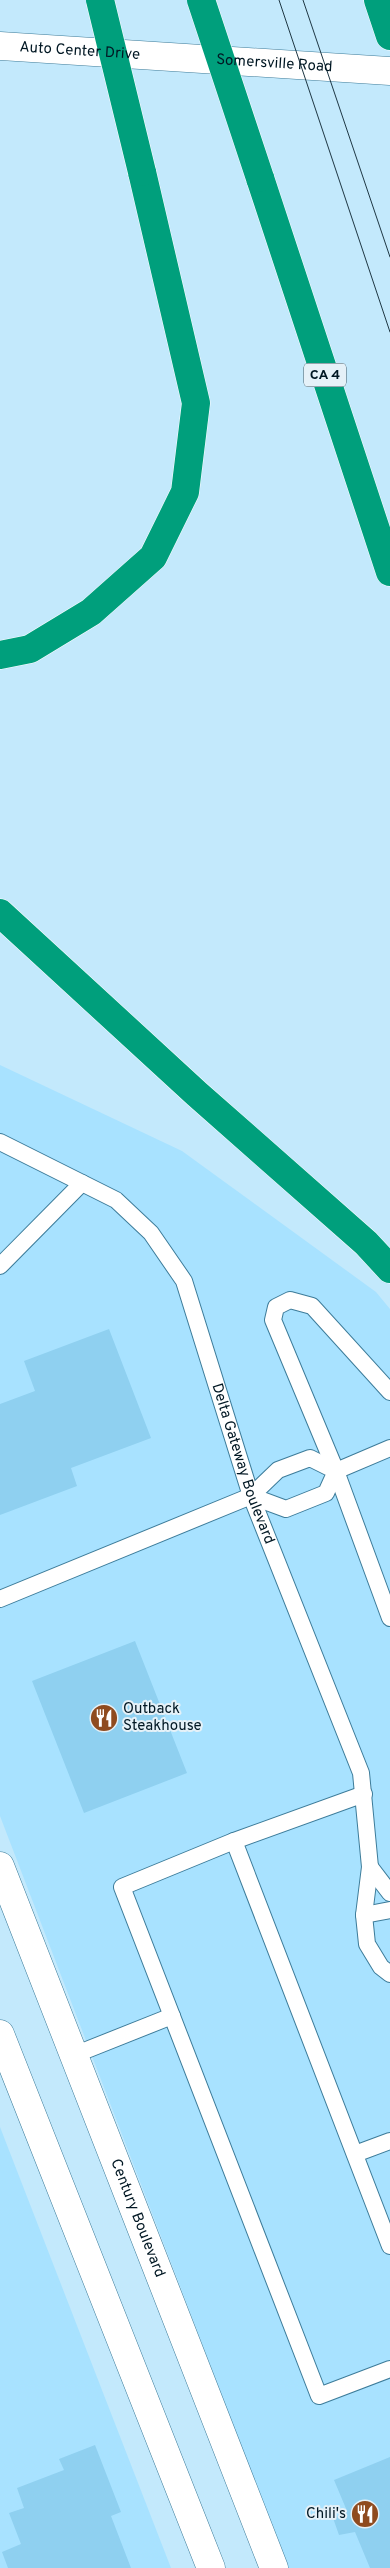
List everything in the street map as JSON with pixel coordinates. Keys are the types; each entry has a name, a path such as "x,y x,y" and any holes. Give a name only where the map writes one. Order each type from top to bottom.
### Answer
{"highway":[{"path":"0,655 30,649 91,612 153,557 185,492 196,403 100,0"},
{"name":"CA 4","path":"201,0 390,572"},
{"path":"378,0 390,36"},
{"path":"0,913 197,1094 366,1243 390,1269"}],"street":[{"name":"Auto Center Drive","path":"0,46 159,55"},
{"name":"Somersville Road","path":"159,55 390,71"},
{"name":"Century Boulevard","path":"0,1866 274,2568"},
{"path":"0,2034 211,2568"}],"lane":[{"name":"Delta Gateway Boulevard","path":"0,1142 116,1200 150,1233 184,1281 251,1496 360,1773 364,1794 370,1867 364,1915 367,1944 381,1967 390,1974"},
{"path":"0,1266 82,1183"},
{"path":"390,1392 312,1306 290,1300 276,1307 273,1320 336,1471 390,1618"},
{"path":"251,1496 286,1509 326,1493 336,1471 390,1448"},
{"path":"0,1599 251,1496 278,1470 310,1458 336,1471"},
{"path":"364,1794 234,1841 122,1887 319,2396 390,2368"},
{"path":"234,1841 390,2246"},
{"path":"370,1867 390,1892"},
{"path":"364,1915 390,1910"},
{"path":"74,2054 172,2016"},
{"path":"355,2154 390,2141"}],"shaded area":[{"path":"0,1065 182,1151 376,1292 390,1309 390,2568 288,2568 0,1816"},
{"path":"0,2127 171,2568 0,2568"}],"building":[{"path":"109,1329 151,1438 71,1468 77,1486 0,1515 0,1404 35,1391 24,1361"},
{"path":"135,1641 187,1773 84,1813 32,1681"},
{"path":"95,2445 121,2512 111,2516 131,2568 8,2568 2,2552 21,2544 9,2513 24,2508 17,2488 64,2470 59,2459"},
{"name":"Chili's","path":"390,2457 390,2568 370,2568 355,2532 339,2535 333,2518 347,2511 334,2480"}],"tram line":[{"path":"279,0 390,332"},
{"path":"303,0 390,257"}],"place":[{"name":"Outback Steakhouse","path":"104,1718"},
{"name":"Chili's","path":"365,2514"}]}
